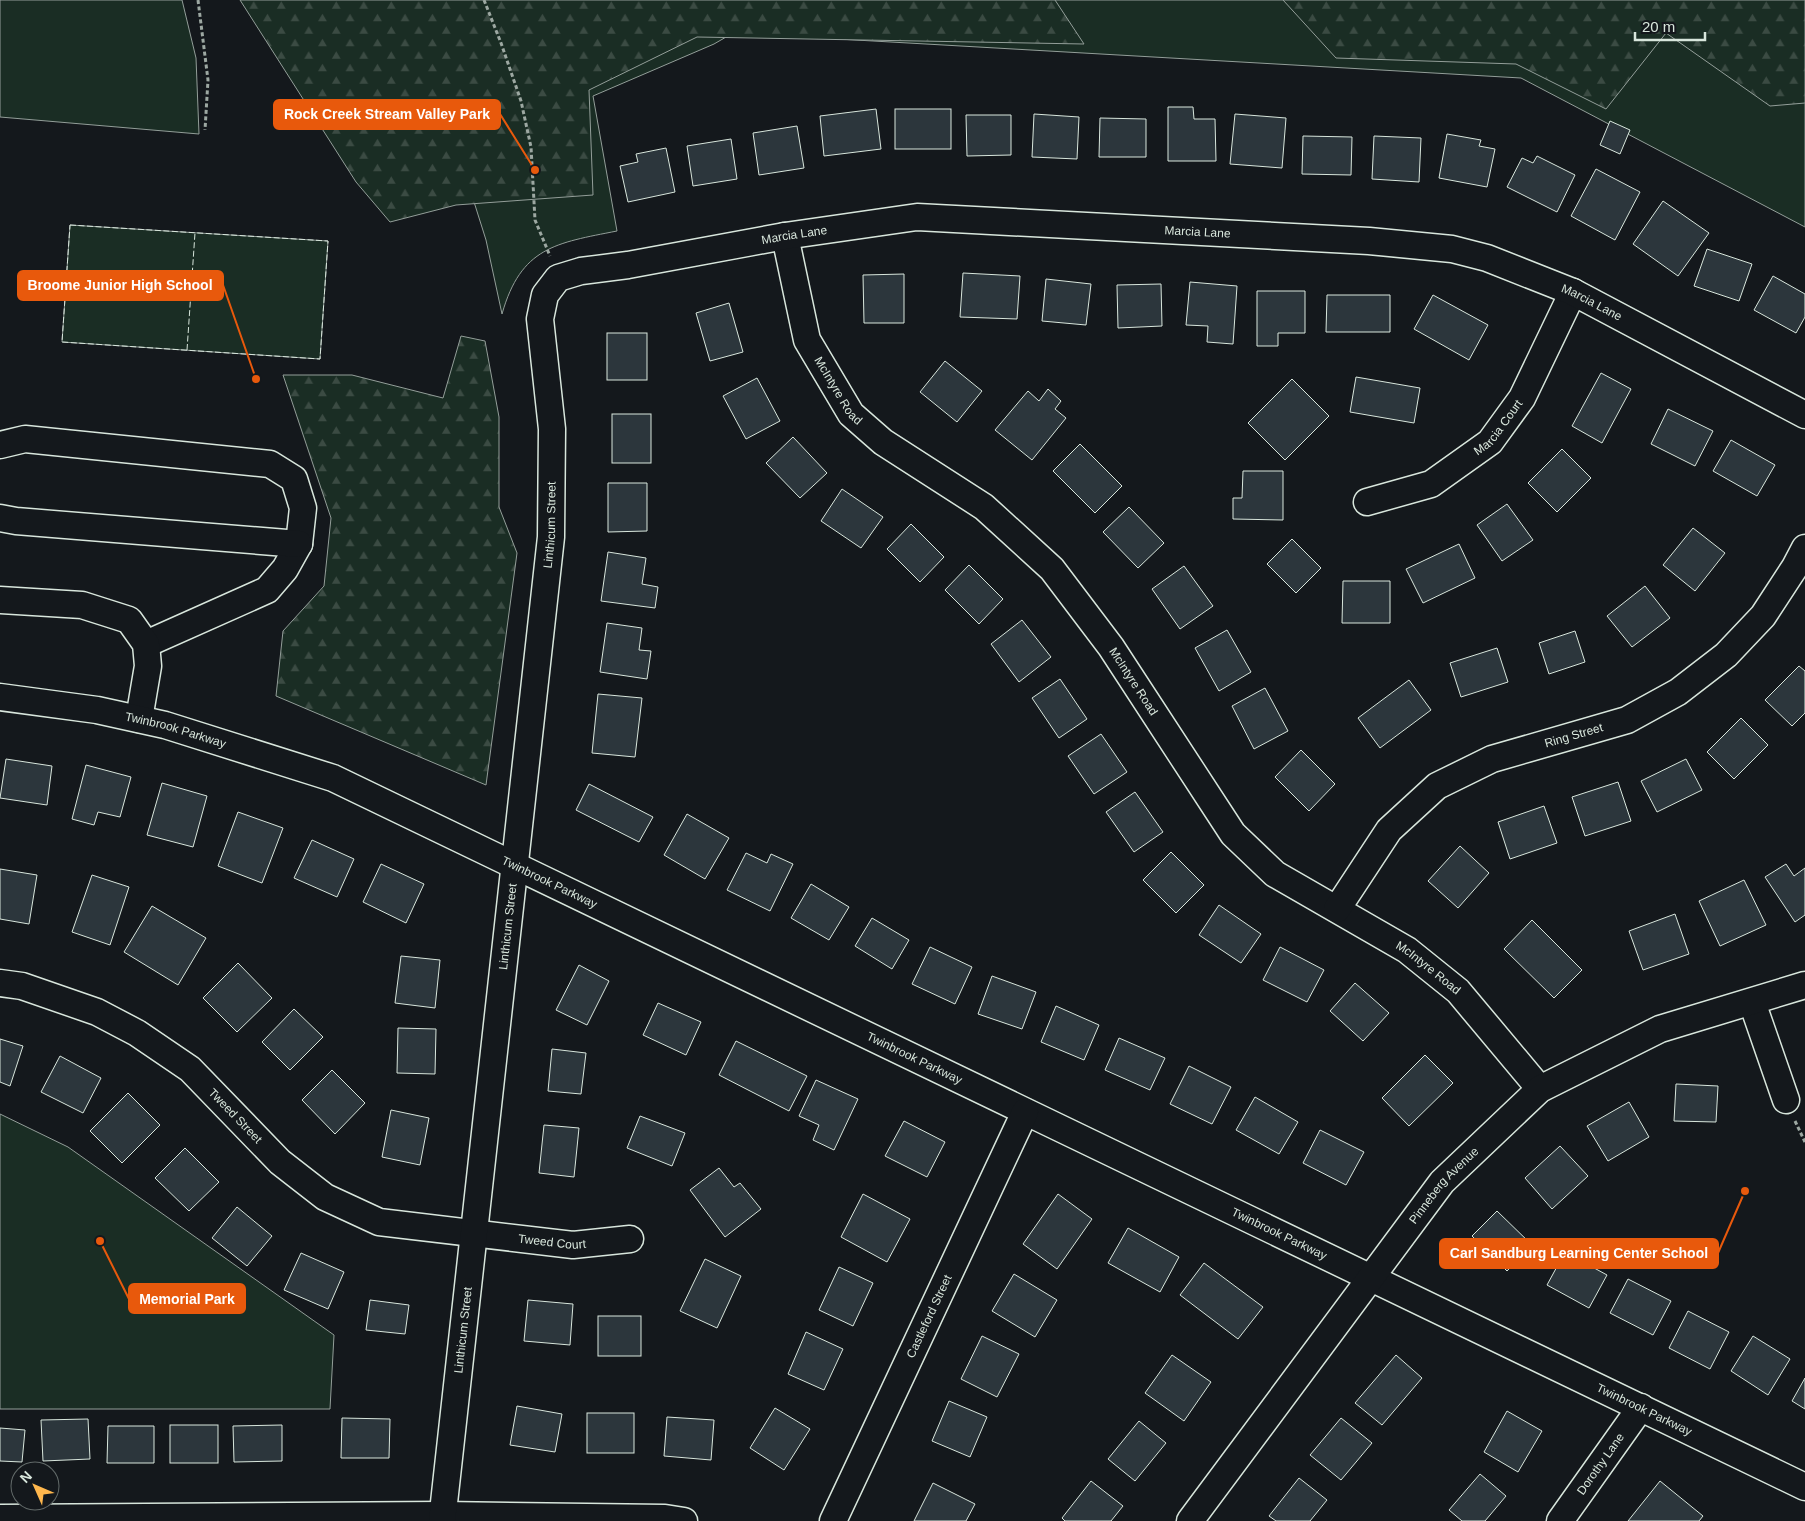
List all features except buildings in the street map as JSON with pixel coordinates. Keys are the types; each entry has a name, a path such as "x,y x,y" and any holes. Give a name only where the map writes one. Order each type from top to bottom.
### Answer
{"street":[{"name":"Marcia Lane","path":"558,278 581,271 628,265 785,236 917,217 1369,241 1452,249 1487,258 1573,292 1805,415"},
{"name":"McIntyre Road","path":"785,236 807,340 851,414 883,442 984,507 1052,568 1110,647 1233,834 1275,874 1407,950 1458,990 1540,1089"},
{"name":"Linthicum Street","path":"442,1518 551,537 552,429 540,318 545,295 558,278"},
{"name":"Marcia Court","path":"1367,502 1431,484 1490,442 1522,398 1573,292"},
{"path":"0,445 25,439 270,464 294,479 303,508 299,544 285,568 267,590 146,644"},
{"path":"0,518 16,521 299,544"},
{"name":"Ring Street","path":"1337,909 1389,830 1437,786 1492,759 1627,720 1685,687 1726,655 1762,616 1795,567 1805,548"},
{"path":"0,600 82,605 130,620 146,644 148,666 139,720"},
{"name":"Twinbrook Parkway","path":"0,697 97,710 164,725 333,778 1805,1487"},
{"name":"Tweed Street","path":"0,984 22,986 97,1012 137,1033 190,1069 280,1162 325,1197 380,1222 474,1235"},
{"name":"Pinneberg Avenue","path":"1190,1521 1442,1182 1540,1089 1660,1029 1805,985"},
{"path":"1752,1002 1786,1100"},
{"name":"Castleford Street","path":"833,1521 1025,1112"},
{"name":"Tweed Court","path":"474,1235 573,1245 630,1239"},
{"name":"Dorothy Lane","path":"1560,1521 1641,1408"},
{"path":"0,1518 665,1518 684,1521"}],"path":[{"path":"198,0 208,80 205,130"},
{"path":"484,0 502,43 521,100 531,147 535,220 558,278"}],"green space":[{"path":"0,0 182,0 196,58 199,134 0,117"},
{"path":"240,0 1055,0 1084,44 697,37 589,90 593,195 456,205 390,222 356,182"},
{"path":"397,0 1805,0 1805,227 1521,78 733,33 714,44 593,96 617,231 559,245 531,261 519,274 502,314 486,240 446,113"},
{"path":"1283,0 1805,0 1805,103 1770,106 1666,33 1606,109 1516,64 1336,58"},
{"path":"70,225 328,241 320,359 62,342"},
{"path":"461,336 485,341 499,417 499,507 517,553 486,785 276,696 283,631 324,586 331,518 283,375 352,375 443,398"},
{"path":"0,1114 68,1147 334,1335 330,1409 0,1409"}],"fence":[{"path":"70,225 328,241 320,359 62,342 70,225"},
{"path":"187,350 195,233"}],"place":[{"name":"Rock Creek Stream Valley Park","path":"535,170"},
{"name":"Broome Junior High School","path":"256,379"},
{"name":"Carl Sandburg Learning Center School","path":"1745,1191"},
{"name":"Memorial Park","path":"100,1241"}]}
